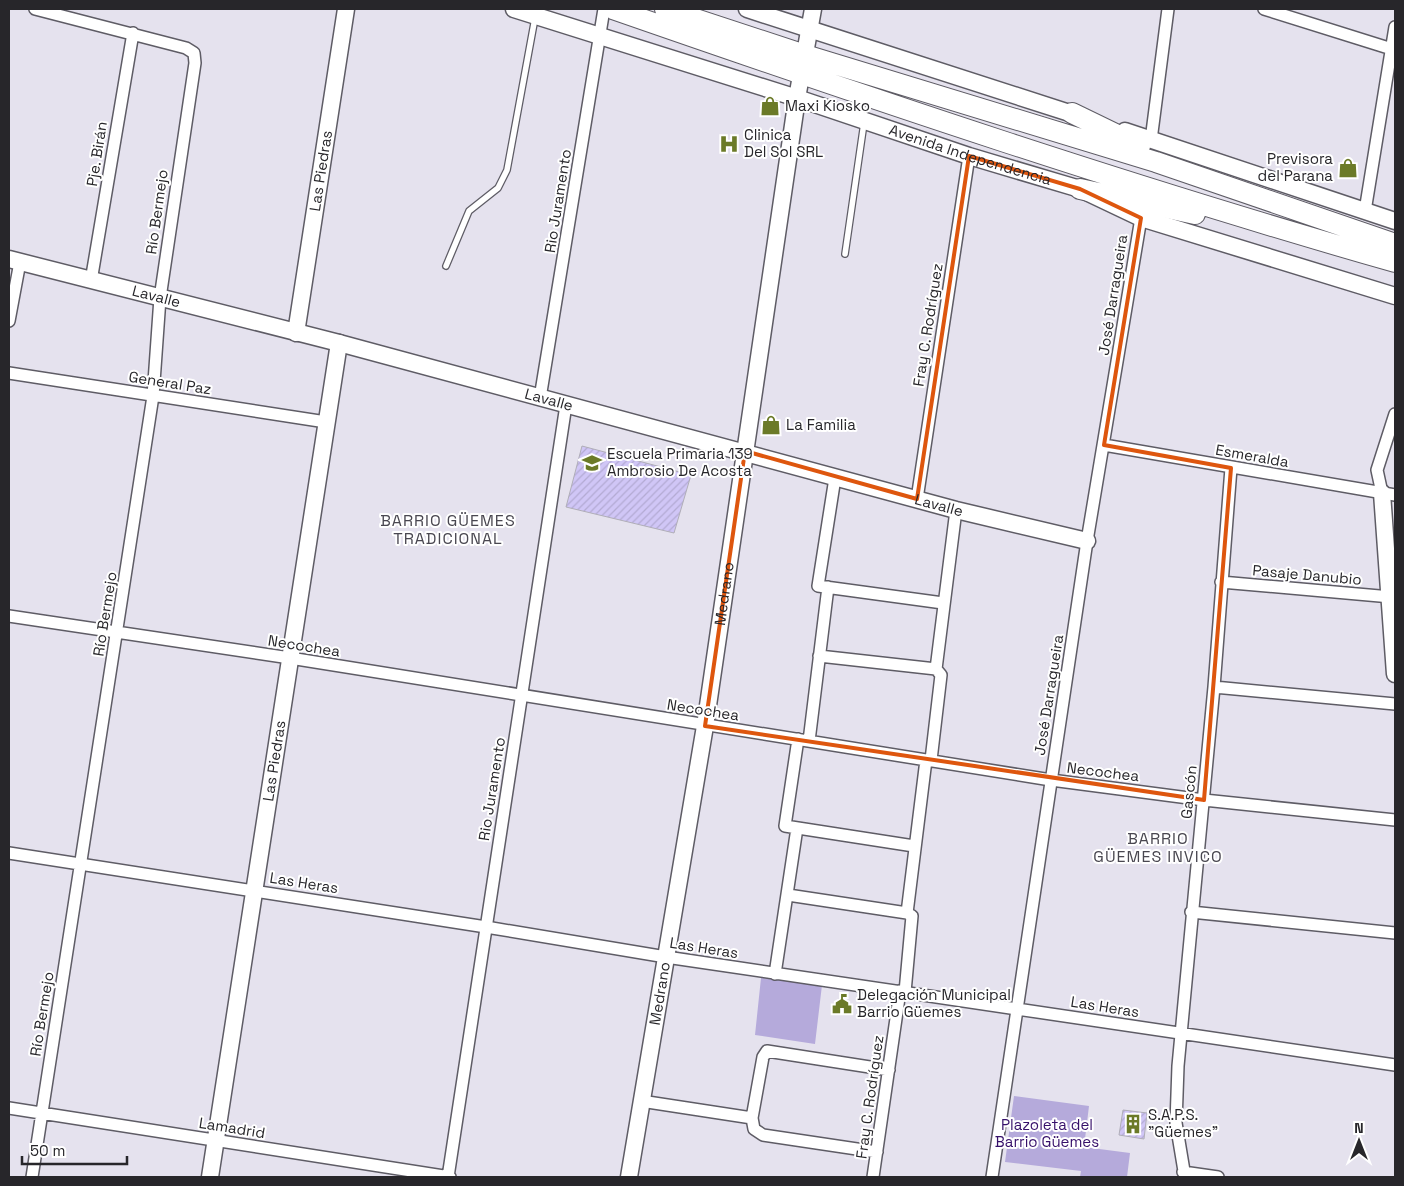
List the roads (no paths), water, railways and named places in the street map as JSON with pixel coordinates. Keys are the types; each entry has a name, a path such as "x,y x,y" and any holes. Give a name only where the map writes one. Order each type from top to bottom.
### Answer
{"highway":[{"name":"Avenida Independencia","path":"613,9 804,65 1156,162 1395,244"},
{"name":"Avenida Independencia","path":"665,9 804,65 1249,220 1395,262"},
{"path":"1072,113 1104,130 1235,189"},
{"path":"1080,189 1177,211 1249,220"}],"street":[{"path":"35,9 133,33"},
{"name":"Las Piedras","path":"296,333 346,9"},
{"name":"Avenida Independencia","path":"514,9 797,98 969,156 1080,189 1141,218 1395,296"},
{"name":"Rio Juramento","path":"540,398 604,9"},
{"path":"747,9 1072,113 1395,221"},
{"name":"Medrano","path":"629,1177 705,726 797,98 813,9"},
{"path":"1151,140 1168,9"},
{"path":"1264,9 1394,50"},
{"path":"1365,211 1394,50 1395,27"},
{"name":"Río Bermejo","path":"32,1177 118,634 153,396 160,298 195,63 194,53 186,48 133,33"},
{"name":"Pje. Birán","path":"91,281 133,33"},
{"name":"Fray C. Rodríguez","path":"917,499 969,156"},
{"name":"José Darragueira","path":"992,1177 1087,541 1141,218"},
{"path":"9,321 14,261"},
{"name":"Lavalle","path":"14,261 745,451 835,478 956,510 1087,541"},
{"name":"Las Piedras","path":"210,1177 339,344"},
{"name":"General Paz","path":"9,373 326,422"},
{"name":"Rio Juramento","path":"449,1177 566,405"},
{"path":"1395,414 1378,470 1388,494 1395,674"},
{"name":"Esmeralda","path":"1104,445 1388,494"},
{"name":"Gascón","path":"1184,1175 1179,1148 1176,1106 1191,912 1204,800 1214,687 1231,468"},
{"path":"835,478 818,586 943,603"},
{"path":"936,669 956,510"},
{"name":"Pasaje Danubio","path":"1221,582 1391,597"},
{"path":"828,587 819,656 804,740 785,826 914,846"},
{"name":"Necochea","path":"9,616 118,634 290,658 1051,780 1204,800 1395,820"},
{"path":"788,895 907,913 914,846 941,675 936,669 819,656"},
{"path":"1214,687 1395,704"},
{"path":"775,974 797,828"},
{"name":"Las Heras","path":"9,853 253,890 775,974 902,991 1395,1065"},
{"path":"1191,912 1395,933"},
{"name":"Fray C. Rodríguez","path":"873,1177 912,916 907,913"},
{"path":"877,1152 762,1135 754,1129 752,1118 763,1056 767,1051 889,1070"},
{"path":"641,1101 752,1118"},
{"name":"Lamadrid","path":"9,1108 449,1177"},
{"path":"1184,1175 1218,1177"}],"lane":[{"path":"446,266 469,211 498,188 507,170 535,16"},
{"path":"845,254 864,121"}],"place":[{"name":"Maxi Kiosko","path":"770,106"},
{"name":"Clinica Del Sol SRL","path":"729,144"},
{"name":"Previsora del Parana","path":"1348,168"},
{"name":"La Familia","path":"771,425"},
{"name":"Escuela Primaria 139 Ambrosio De Acosta","path":"592,463"},
{"name":"Delegación Municipal Barrio Güemes","path":"842,1004"},
{"name":"S.A.P.S. \"Güemes\"","path":"1133,1124"}],"district":[{"name":"BARRIO GÜEMES TRADICIONAL","path":"448,529"},
{"name":"BARRIO GÜEMES INVICO","path":"1158,847"}],"park label":[{"name":"Plazoleta del Barrio Güemes","path":"1047,1134"}]}
